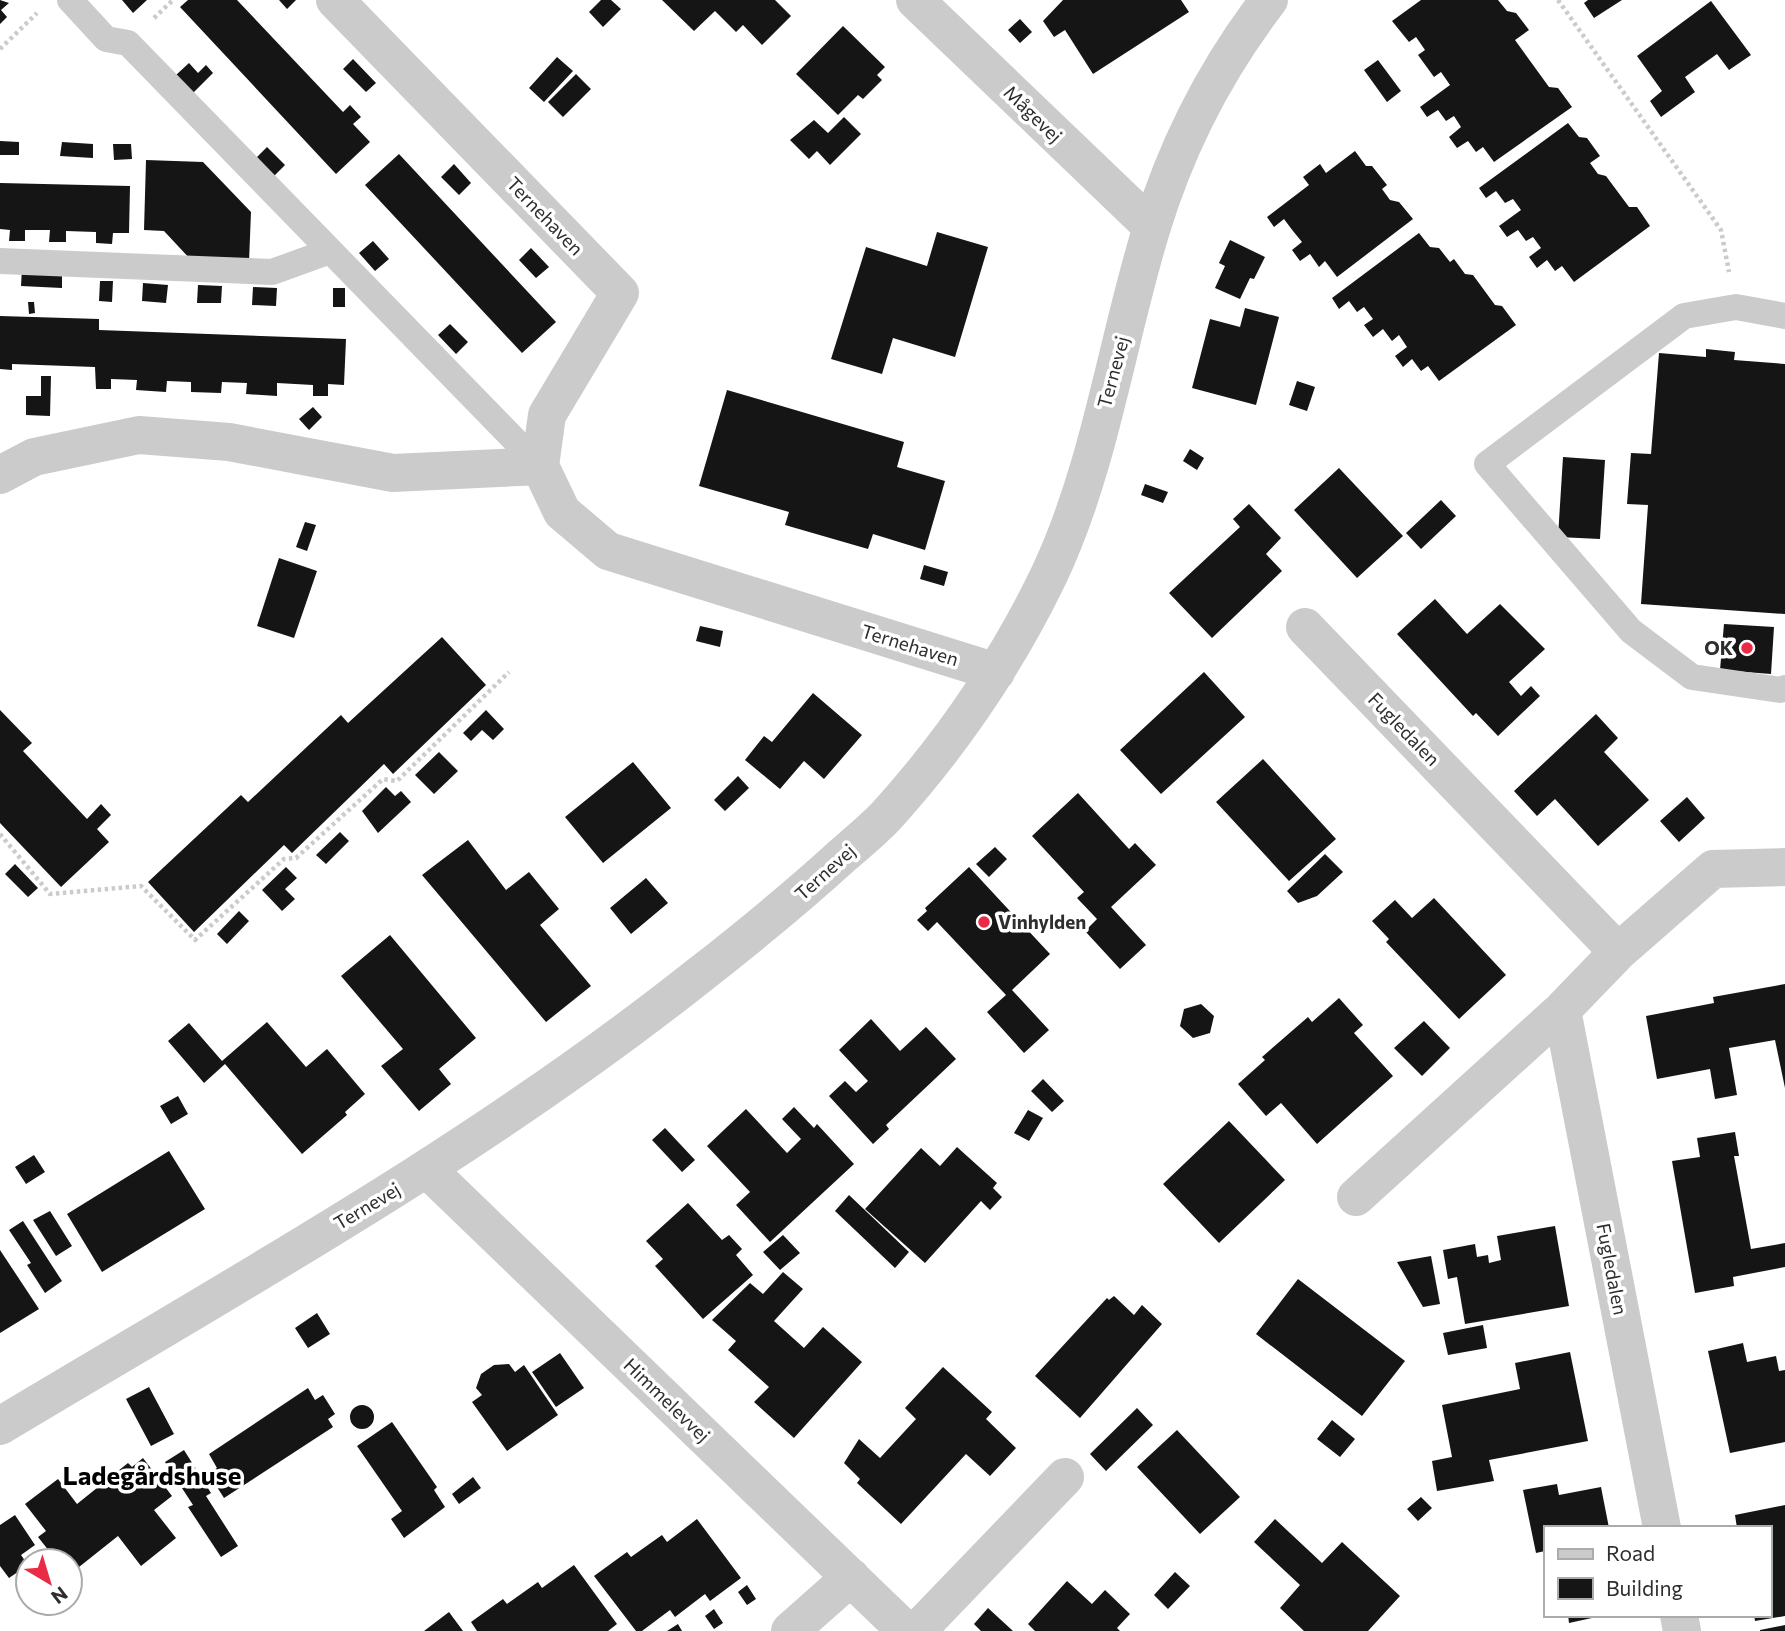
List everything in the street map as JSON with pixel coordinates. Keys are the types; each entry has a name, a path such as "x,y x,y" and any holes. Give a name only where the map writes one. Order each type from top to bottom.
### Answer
{"street":[{"name":"Ternehaven","path":"335,0 620,293 547,415 540,466 562,512 608,551 996,672"},
{"name":"Mågevej","path":"915,0 1152,227"},
{"name":"Ternevej","path":"0,1426 428,1170 622,1037 790,904 883,819 937,757 996,672 1048,577 1067,534 1152,227 1196,114 1247,29 1269,0"},
{"path":"0,475 34,457 139,435 229,442 393,473 540,466"},
{"name":"Fugledalen","path":"1305,627 1618,952"},
{"path":"1356,1197 1562,1010 1618,952 1713,869 1785,867"},
{"name":"Fugledalen","path":"1562,1010 1662,1526"},
{"name":"Himmelevvej","path":"428,1170 906,1631"},
{"path":"918,1631 1065,1477"},
{"path":"790,1631 851,1577"}],"lane":[{"name":"Ternehaven","path":"70,0 106,38 128,43 540,466"},
{"path":"0,261 272,272 330,250"},
{"path":"1785,316 1736,307 1684,316 1487,464 1631,631 1682,670 1692,677 1780,690 1785,688"}],"path":[{"path":"1558,0 1720,230 1736,307"},
{"path":"0,49 42,8"},
{"path":"0,834 50,894 141,886 195,940 284,859 296,858 383,779 397,781 509,673"}],"building":[{"path":"0,0 9,3 1,10 7,17 0,24"},
{"path":"122,0 147,0 133,13"},
{"path":"188,0 237,0 343,112 350,105 361,117 353,124 370,142 336,174 180,7"},
{"path":"279,0 296,0 287,9"},
{"path":"601,0 611,0 621,9 603,27 589,12"},
{"path":"662,0 775,0 791,16 762,45 743,25 736,32 715,11 694,31"},
{"path":"1063,0 1181,0 1189,12 1093,74 1065,30 1054,37 1043,21"},
{"path":"1421,0 1498,0 1507,11 1516,13 1529,30 1515,40 1549,87 1558,88 1572,107 1494,162 1483,147 1476,152 1468,141 1457,148 1449,137 1461,127 1454,116 1446,121 1438,110 1427,117 1420,107 1450,85 1441,72 1434,77 1418,55 1425,50 1416,37 1409,42 1392,21"},
{"path":"1588,0 1622,0 1594,18 1584,3"},
{"path":"1711,1 1751,55 1729,70 1717,54 1685,77 1695,92 1661,117 1650,101 1662,91 1637,56"},
{"path":"1020,19 1032,32 1020,43 1008,30"},
{"path":"843,26 885,67 877,75 882,80 863,99 858,95 838,115 796,74"},
{"path":"557,57 573,71 544,102 529,88"},
{"path":"353,59 376,83 366,92 343,69"},
{"path":"1378,60 1401,91 1387,102 1364,70"},
{"path":"189,63 198,73 206,65 213,73 193,93 176,75"},
{"path":"576,74 591,89 563,117 548,102"},
{"path":"844,117 861,134 830,165 817,151 809,159 790,140 814,120 828,133"},
{"path":"1568,123 1579,137 1587,138 1600,156 1590,163 1598,174 1606,176 1629,207 1637,207 1650,226 1574,282 1562,266 1555,271 1547,260 1537,268 1529,257 1541,248 1533,237 1526,241 1518,230 1507,237 1499,226 1521,210 1513,199 1505,203 1496,191 1486,198 1479,188"},
{"path":"0,141 19,142 19,155 0,155"},
{"path":"62,142 93,144 93,158 60,156"},
{"path":"113,144 131,144 132,159 114,160"},
{"path":"267,147 285,165 273,177 255,159"},
{"path":"1355,151 1366,166 1372,166 1387,185 1382,189 1390,200 1399,202 1413,219 1337,277 1325,261 1319,267 1310,254 1300,261 1292,250 1302,242 1284,219 1274,227 1267,217 1309,185 1303,177 1320,164 1326,173"},
{"path":"399,154 556,322 522,353 365,185"},
{"path":"146,160 203,162 251,212 249,262 192,261 164,231 144,230"},
{"path":"454,164 471,183 459,195 441,177"},
{"path":"0,183 130,186 129,233 113,233 112,244 96,243 96,232 66,231 66,242 49,242 50,230 25,230 25,241 9,241 10,230 0,229"},
{"path":"937,232 988,247 955,357 893,338 882,374 831,359 866,247 927,266"},
{"path":"1419,233 1430,247 1439,248 1450,262 1454,259 1465,274 1473,275 1495,305 1502,306 1516,325 1439,381 1428,366 1421,371 1412,359 1403,367 1395,356 1407,347 1399,335 1392,341 1383,329 1373,337 1364,325 1373,319 1364,307 1357,312 1349,301 1339,309 1332,298"},
{"path":"1230,240 1265,257 1254,279 1250,278 1240,299 1215,288 1225,266 1219,263"},
{"path":"373,241 389,259 375,271 359,253"},
{"path":"531,248 549,267 536,278 519,260"},
{"path":"22,268 62,269 62,288 21,286"},
{"path":"100,281 113,281 112,302 99,301"},
{"path":"143,283 168,285 166,303 142,301"},
{"path":"198,285 222,286 221,303 197,303"},
{"path":"253,287 277,288 276,306 252,305"},
{"path":"333,288 345,288 345,307 333,307"},
{"path":"28,302 34,302 35,313 29,314"},
{"path":"1245,308 1279,317 1256,405 1192,388 1210,319 1240,327"},
{"path":"0,316 99,319 99,330 346,339 344,385 328,384 328,396 313,396 313,385 277,383 277,396 246,394 247,383 222,382 221,393 191,392 191,382 167,381 166,392 136,390 137,380 111,379 111,389 96,389 95,367 12,364 12,370 0,369"},
{"path":"450,324 468,342 456,354 438,335"},
{"path":"1706,349 1735,352 1734,360 1785,364 1785,614 1641,604 1648,505 1627,504 1631,453 1651,454 1659,353 1706,357"},
{"path":"41,376 51,376 50,416 26,415 26,396 41,396"},
{"path":"1297,381 1315,387 1307,411 1289,405"},
{"path":"727,390 904,442 897,467 945,481 925,550 873,534 868,549 785,525 789,512 699,486"},
{"path":"313,407 322,417 309,430 299,419"},
{"path":"1190,449 1204,458 1197,470 1183,461"},
{"path":"1563,457 1605,460 1600,539 1558,537"},
{"path":"1339,468 1403,536 1357,578 1294,510"},
{"path":"1145,484 1168,492 1163,503 1141,495"},
{"path":"1441,500 1456,516 1421,549 1406,533"},
{"path":"1249,504 1281,538 1266,554 1282,571 1212,638 1169,593 1240,527 1233,519"},
{"path":"305,522 316,525 307,551 296,547"},
{"path":"279,558 317,571 294,638 257,626"},
{"path":"924,565 948,572 944,586 920,579"},
{"path":"1435,599 1467,634 1500,604 1545,649 1509,682 1521,696 1531,686 1540,696 1498,736 1476,713 1473,716 1397,634"},
{"name":"OK","path":"1724,624 1774,627 1771,674 1720,670"},
{"path":"700,626 723,631 720,647 696,641"},
{"path":"442,637 486,685 393,774 384,764 292,853 284,845 194,932 148,882 241,795 248,802 341,715 348,723"},
{"path":"1204,672 1245,717 1161,794 1120,750"},
{"path":"813,693 862,735 824,779 804,761 780,789 745,760 764,736 772,742"},
{"path":"0,710 32,743 23,751 87,819 101,804 111,815 97,829 109,842 61,887 0,823"},
{"path":"486,710 504,729 493,740 482,730 471,741 463,733"},
{"path":"1596,714 1618,738 1604,752 1649,800 1598,846 1555,799 1537,816 1514,791"},
{"path":"439,752 458,771 434,794 415,775"},
{"path":"1263,759 1336,839 1289,881 1216,802"},
{"path":"633,762 671,808 603,863 565,817"},
{"path":"738,776 749,788 725,811 714,800"},
{"path":"386,787 395,796 401,791 411,802 378,833 362,811"},
{"path":"1078,793 1129,849 1135,843 1156,865 1111,907 1146,945 1120,969 1085,931 1097,919 1077,898 1084,892 1032,836"},
{"path":"1687,797 1705,818 1679,842 1660,821"},
{"path":"340,832 349,841 326,864 316,855"},
{"path":"468,840 506,890 529,872 559,909 540,925 591,986 546,1022 422,875"},
{"path":"995,847 1007,859 989,877 976,864"},
{"path":"1325,854 1343,872 1317,896 1298,903 1287,891"},
{"path":"15,864 38,888 28,897 5,874"},
{"path":"286,867 297,878 285,889 295,899 282,911 262,890"},
{"path":"969,867 1050,954 1012,990 1049,1030 1024,1053 987,1012 1006,995 937,922 928,931 917,920 927,911 925,908"},
{"path":"646,878 668,903 631,934 610,908"},
{"path":"1434,898 1506,975 1459,1019 1386,942 1389,939 1372,921 1395,900 1412,918"},
{"path":"239,911 249,921 227,944 217,934"},
{"path":"390,935 476,1038 439,1069 451,1084 419,1111 381,1066 403,1049 341,976"},
{"path":"1785,984 1785,1088 1775,1040 1729,1048 1737,1095 1715,1099 1710,1069 1657,1079 1646,1016 1714,1003 1713,997"},
{"path":"1339,998 1363,1025 1354,1033 1393,1076 1317,1144 1281,1103 1266,1116 1238,1084 1265,1060 1262,1057 1308,1017 1312,1022"},
{"path":"1201,1004 1214,1016 1210,1033 1193,1038 1180,1026 1184,1009"},
{"path":"871,1019 900,1051 926,1027 956,1059 886,1125 889,1129 873,1144 829,1096 845,1081 856,1092 868,1081 839,1050"},
{"path":"1424,1021 1450,1048 1422,1076 1394,1048"},
{"path":"267,1022 306,1067 327,1049 365,1094 345,1112 347,1115 302,1154 225,1064 204,1083 168,1041 189,1023 222,1061"},
{"path":"1043,1079 1064,1101 1052,1112 1031,1091"},
{"path":"178,1096 188,1114 171,1124 160,1106"},
{"path":"794,1107 814,1128 817,1124 854,1164 770,1242 736,1205 750,1192 707,1146 746,1109 787,1153 801,1139 782,1119"},
{"path":"1028,1110 1043,1118 1029,1141 1014,1133"},
{"path":"1229,1121 1285,1180 1219,1243 1163,1184"},
{"path":"665,1128 695,1160 682,1172 652,1140"},
{"path":"1735,1132 1739,1156 1734,1156 1751,1249 1785,1243 1785,1267 1733,1277 1734,1286 1695,1293 1672,1161 1700,1157 1697,1138"},
{"path":"957,1147 997,1183 993,1188 1002,1197 990,1210 981,1201 925,1263 865,1209 921,1148 940,1166"},
{"path":"169,1151 205,1209 102,1272 67,1214"},
{"path":"34,1155 45,1172 26,1184 15,1167"},
{"path":"849,1195 909,1252 895,1268 835,1211"},
{"path":"688,1203 722,1240 729,1235 742,1249 736,1255 753,1275 703,1319 655,1266 663,1259 646,1241"},
{"path":"50,1211 72,1246 56,1256 33,1220"},
{"path":"23,1221 62,1281 45,1293 27,1265 31,1263 9,1230"},
{"path":"1555,1226 1569,1306 1465,1324 1457,1277 1448,1279 1443,1250 1475,1244 1477,1257 1488,1255 1489,1263 1501,1260 1497,1236"},
{"path":"783,1235 800,1253 780,1270 763,1252"},
{"path":"0,1250 39,1309 0,1333"},
{"path":"1431,1256 1440,1304 1423,1307 1397,1262"},
{"path":"783,1272 803,1289 774,1321 804,1348 823,1327 862,1362 794,1438 754,1402 769,1387 728,1350 736,1341 712,1320 750,1283 763,1294"},
{"path":"1298,1279 1405,1361 1362,1416 1256,1334"},
{"path":"1114,1296 1134,1315 1142,1305 1162,1324 1080,1418 1035,1376 1107,1298 1109,1300"},
{"path":"317,1313 330,1334 308,1348 295,1328"},
{"path":"1483,1325 1487,1348 1448,1355 1443,1333"},
{"path":"1743,1343 1747,1362 1776,1356 1779,1371 1785,1370 1785,1442 1730,1453 1708,1351"},
{"path":"1570,1352 1588,1441 1489,1460 1494,1481 1437,1491 1432,1461 1452,1457 1442,1405 1520,1389 1515,1363"},
{"path":"560,1353 584,1388 556,1407 532,1372"},
{"path":"509,1364 515,1372 524,1365 558,1415 507,1451 472,1402 482,1395 476,1388 481,1374 494,1365"},
{"path":"943,1367 992,1412 986,1419 1016,1448 990,1476 966,1454 901,1524 857,1483 860,1479 844,1463 859,1439 880,1458 916,1419 905,1408"},
{"path":"149,1387 174,1434 151,1446 126,1399"},
{"path":"308,1388 315,1400 323,1395 335,1414 328,1419 333,1427 224,1498 208,1473 217,1468 209,1454"},
{"path":"362,1405 370,1409 374,1417 370,1425 362,1429 354,1425 350,1417 354,1409"},
{"path":"1137,1408 1153,1425 1106,1471 1090,1454"},
{"path":"1332,1420 1355,1439 1340,1457 1317,1439"},
{"path":"392,1422 437,1487 434,1490 445,1507 404,1538 391,1519 402,1511 357,1446"},
{"path":"1177,1430 1240,1497 1200,1534 1137,1467"},
{"path":"184,1450 211,1493 206,1496 238,1546 221,1557 188,1507 193,1505 165,1462"},
{"path":"143,1458 172,1496 154,1510 176,1538 141,1566 118,1536 84,1563 84,1547 46,1547 38,1537 46,1531 25,1504 58,1479 77,1504 128,1463 132,1467"},
{"path":"473,1477 481,1488 459,1504 452,1494"},
{"path":"1557,1484 1559,1495 1601,1487 1609,1526 1544,1526 1544,1551 1536,1553 1523,1490"},
{"path":"1421,1497 1432,1508 1418,1521 1407,1509"},
{"path":"1785,1505 1785,1616 1755,1621 1754,1617 1771,1617 1771,1526 1737,1526 1735,1515"},
{"path":"15,1515 35,1545 14,1547 14,1575 9,1578 0,1566 0,1525"},
{"path":"697,1519 741,1578 710,1601 705,1594 675,1617 670,1610 642,1631 636,1631 594,1576 627,1552 631,1557 662,1535 667,1542"},
{"path":"1275,1519 1322,1563 1342,1542 1400,1596 1368,1631 1304,1631 1280,1608 1300,1585 1254,1542"},
{"path":"574,1565 617,1624 608,1631 477,1631 471,1622 503,1599 507,1604 538,1582 542,1588"},
{"path":"1175,1572 1190,1586 1168,1609 1154,1595"},
{"path":"1067,1581 1092,1604 1105,1590 1130,1614 1117,1628 1120,1631 1035,1631 1028,1624"},
{"path":"747,1585 756,1599 747,1605 738,1592"},
{"path":"988,1608 1013,1631 981,1631 974,1624"},
{"path":"714,1609 723,1623 714,1629 705,1616"},
{"path":"449,1612 463,1631 424,1631"},
{"path":"1568,1617 1596,1617 1569,1623"},
{"path":"678,1624 682,1631 667,1631"},
{"path":"1785,1625 1785,1631 1760,1631 1760,1630"}],"place":[{"name":"OK","path":"1747,648"},
{"name":"Vinhylden","path":"984,922"}],"district":[{"name":"Ladegårdshuse","path":"152,1476"}]}
